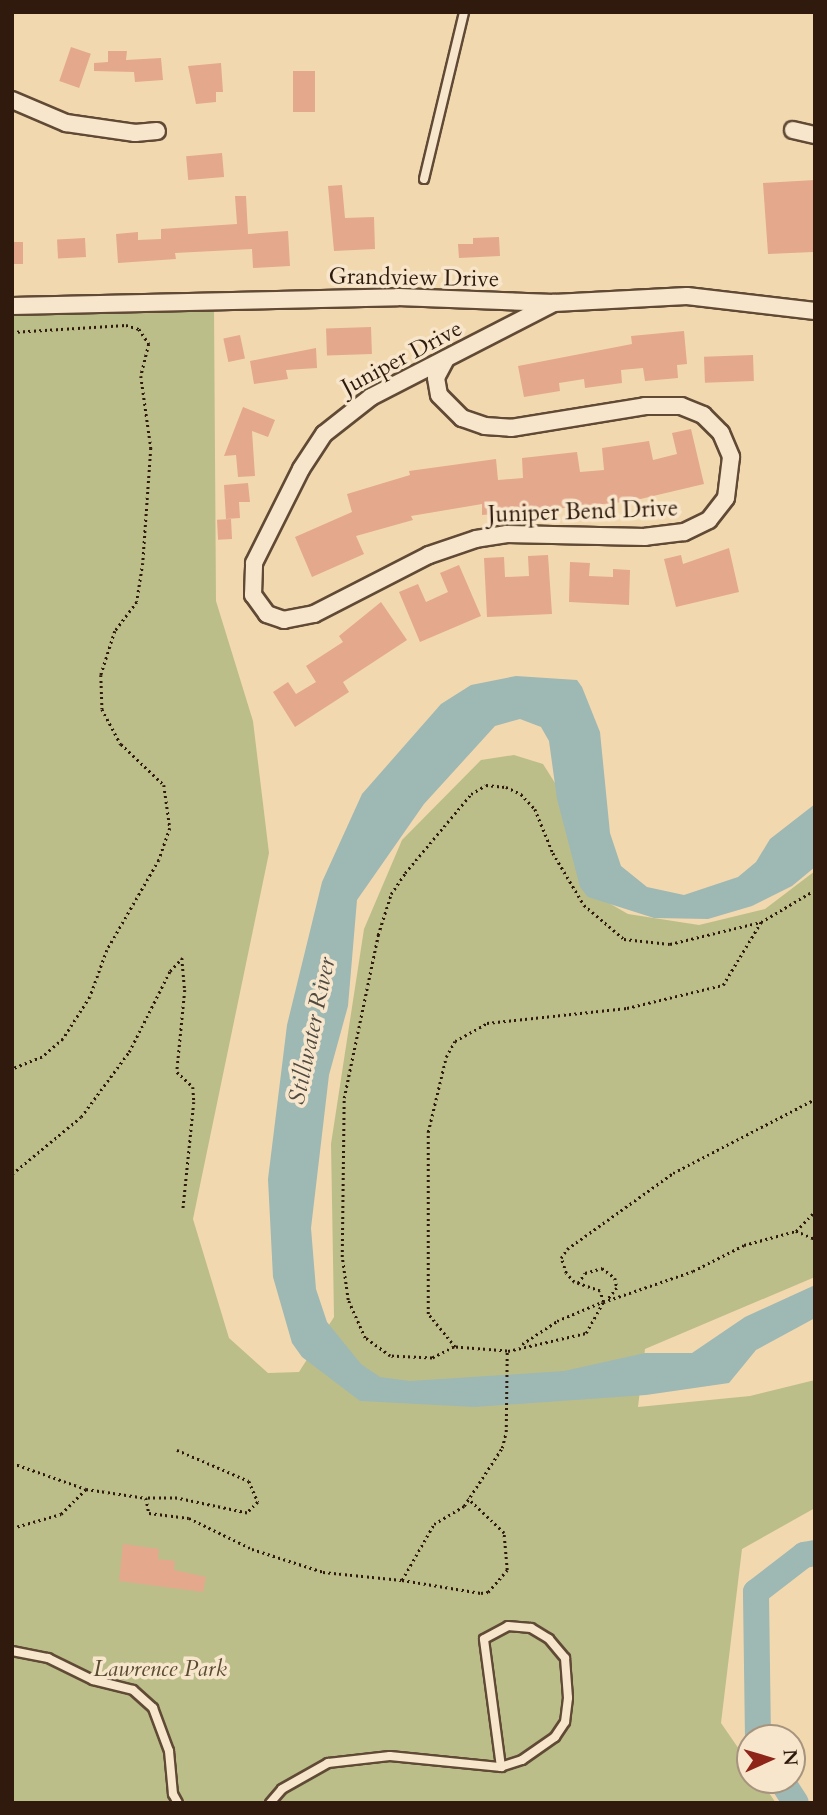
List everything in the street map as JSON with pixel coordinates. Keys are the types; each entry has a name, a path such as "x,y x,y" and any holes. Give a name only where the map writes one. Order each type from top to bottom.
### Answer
{"street":[{"path":"12,100 66,123 135,133 157,131"},
{"path":"793,131 815,135"},
{"name":"Grandview Drive","path":"12,306 398,297 554,303 687,296 815,311"},
{"name":"Juniper Drive","path":"253,595 254,563 315,444 371,397 554,303"},
{"name":"Juniper Bend Drive","path":"253,595 267,614 284,620 327,609 460,543 507,534 672,535 709,520 726,498 731,457 721,432 704,415 681,407 645,406 511,428 485,426 452,412 439,396 436,378 446,359"}],"lane":[{"path":"424,179 464,12"},
{"path":"271,1803 282,1789 328,1763 390,1756 501,1767 544,1746 565,1722 569,1675 565,1658 549,1639 531,1628 508,1626 484,1639 501,1767"},
{"path":"12,1651 48,1658 93,1680 133,1690 153,1707 169,1751 173,1794 178,1803"}],"path":[{"path":"12,332 126,325 139,329 149,344 141,376 151,448 143,563 137,602 115,631 101,675 102,709 121,744 164,785 170,828 159,860 116,930 90,998 70,1029 42,1057 12,1069"},
{"path":"815,890 761,922 670,944 624,939 603,926 571,888 535,809 522,794 506,787 486,785 471,794 405,873 391,894 378,935 344,1098 342,1257 348,1300 365,1338 390,1356 432,1358 455,1347 507,1351 557,1321 693,1270 744,1245 796,1231 815,1211"},
{"path":"455,1347 428,1314 426,1182 428,1132 446,1057 455,1041 487,1023 627,1008 723,985 761,922"},
{"path":"12,1174 81,1117 129,1052 170,971 182,958 185,990 177,1072 193,1087 194,1102 183,1210"},
{"path":"603,1302 600,1290 578,1283 566,1273 561,1258 566,1250 673,1173 815,1099"},
{"path":"796,1231 815,1239"},
{"path":"519,1346 586,1333 603,1302 617,1293 615,1278 602,1268 585,1273 578,1283"},
{"path":"402,1580 424,1536 468,1499 502,1448 508,1411 507,1351"},
{"path":"12,1463 86,1489 146,1498 177,1499 247,1513 258,1502 249,1481 177,1450"},
{"path":"12,1528 61,1514 86,1489"},
{"path":"146,1498 149,1513 200,1522 252,1549 323,1572 402,1580 481,1593 488,1591 507,1570 504,1533 468,1499"}],"green space":[{"name":"Lawrence Park","path":"214,307 216,601 253,721 269,853 193,1219 229,1338 268,1373 299,1372 334,1317 331,1144 364,929 402,840 481,760 514,755 543,764 569,805 588,891 628,914 699,925 765,909 815,871 815,1277 645,1349 638,1407 750,1396 815,1380 815,1508 742,1549 721,1723 736,1745 736,1794 770,1794 776,1803 12,1803 12,313"}],"water":[{"path":"516,676 577,680 582,687 600,732 610,833 621,866 647,887 684,895 738,877 756,862 770,839 815,804 815,867 792,886 752,906 708,919 654,918 588,897 580,887 557,799 549,741 541,727 520,719 495,726 424,804 357,900 348,1006 329,1075 311,1228 316,1289 327,1322 361,1364 380,1377 410,1381 564,1371 645,1353 692,1353 745,1317 815,1285 815,1318 756,1350 729,1383 646,1395 475,1407 360,1401 302,1357 292,1343 273,1277 268,1179 287,1025 322,882 362,794 441,704 471,685"}],"building":[{"path":"71,47 91,54 79,88 59,81"},
{"path":"108,51 127,51 126,60 161,58 163,80 135,82 134,72 94,71 94,63 108,62"},
{"path":"221,63 223,92 216,92 216,102 196,104 188,66"},
{"path":"293,71 315,71 315,112 293,112"},
{"path":"222,153 224,177 188,180 186,156"},
{"path":"815,180 813,252 768,254 763,183"},
{"path":"342,185 345,218 374,217 375,249 334,251 328,186"},
{"path":"235,196 246,196 248,234 288,231 290,266 253,268 252,249 175,253 176,259 118,263 116,234 138,232 138,240 161,239 161,229 237,224"},
{"path":"499,237 500,256 459,258 458,244 473,244 473,238"},
{"path":"85,238 86,257 58,258 57,239"},
{"path":"12,242 23,242 23,264 12,264"},
{"path":"371,327 372,354 327,356 326,329"},
{"path":"684,331 687,364 677,365 678,378 645,381 643,368 621,370 622,383 585,388 584,379 559,383 560,391 524,397 518,366 632,344 631,336"},
{"path":"240,335 245,358 228,362 223,339"},
{"path":"316,348 317,368 286,370 288,379 254,384 250,361"},
{"path":"753,355 754,381 705,383 704,357"},
{"path":"243,407 275,420 268,437 252,431 255,476 238,477 236,455 224,456"},
{"path":"691,429 704,484 632,501 482,515 482,504 411,516 413,520 356,536 364,554 312,577 295,537 352,512 347,494 410,475 409,471 496,459 498,480 523,478 522,458 577,452 580,472 604,470 602,448 649,441 653,460 677,454 672,433"},
{"path":"248,483 250,502 239,502 240,518 226,519 224,485"},
{"path":"231,519 232,539 218,540 217,520"},
{"path":"729,548 739,592 676,607 664,559 681,555 683,564"},
{"path":"548,555 552,614 487,617 484,558 504,557 505,577 529,576 528,556"},
{"path":"570,562 590,563 589,576 613,577 613,569 630,570 629,605 569,602"},
{"path":"459,565 481,616 420,642 399,592 418,584 426,602 448,592 440,573"},
{"path":"381,602 407,640 343,682 349,692 295,727 273,692 288,682 296,694 316,682 306,666 343,642 339,636"},
{"path":"123,1544 159,1549 158,1559 175,1561 174,1570 206,1577 203,1592 119,1581"}],"waterway":[{"name":"Stillwater River","path":"758,1724 756,1592 804,1555 815,1553"},
{"name":"Stillwater River","path":"790,1794 796,1803"}]}
